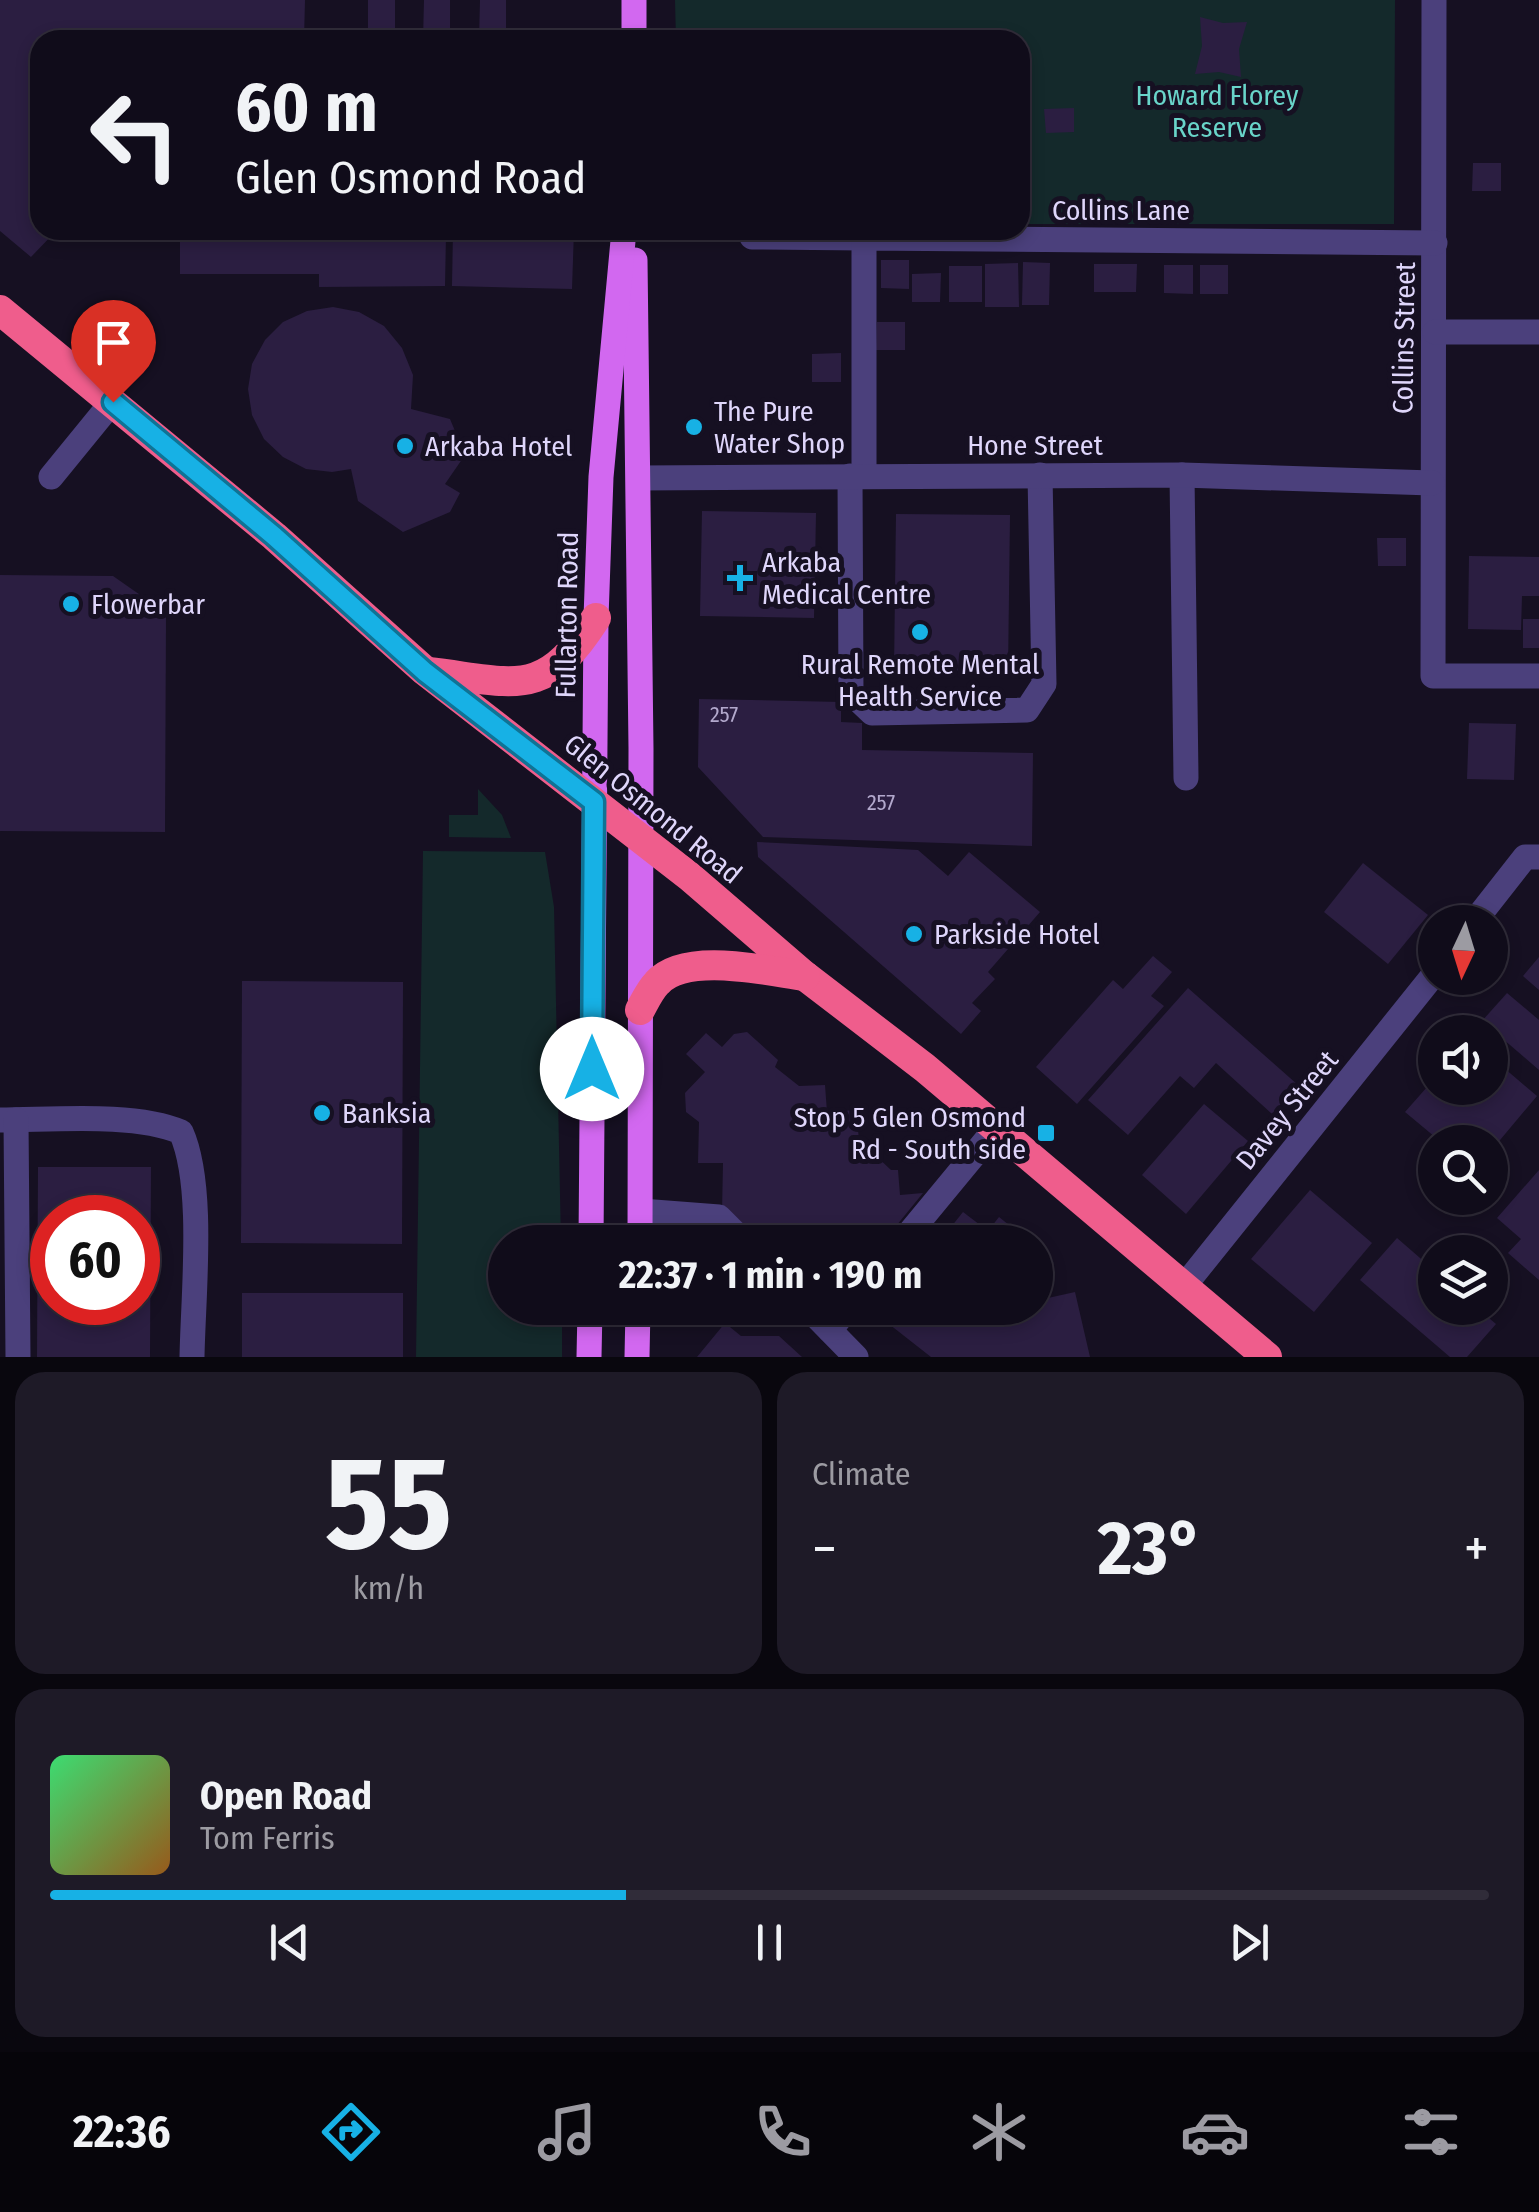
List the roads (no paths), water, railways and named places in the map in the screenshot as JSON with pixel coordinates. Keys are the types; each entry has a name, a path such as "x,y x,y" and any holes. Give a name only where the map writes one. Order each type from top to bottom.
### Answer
{"highway":[{"name":"Glen Osmond Road","path":"0,310 274,536 425,672 641,838 804,976 1185,1284 1267,1357"},
{"path":"425,672 514,682 550,674 573,653 596,618"},
{"path":"640,1010 658,982 684,968 719,965 804,976"}],"main road":[{"path":"634,0 634,30"},
{"name":"Fullarton Road","path":"591,1225 596,618 602,478 623,240"},
{"path":"635,240 640,478 641,1225"},
{"path":"589,1357 590,1325"},
{"path":"637,1357 638,1325"}],"street":[{"name":"Collins Street","path":"1434,0 1433,676 1539,676"},
{"name":"Collins Lane","path":"1030,239 1435,243"},
{"path":"864,240 851,693 872,713 1026,710 1044,684 1040,475"},
{"path":"1435,332 1539,332"},
{"path":"51,477 113,402"},
{"name":"Hone Street","path":"640,478 1182,474 1432,483"},
{"path":"1182,474 1186,778"},
{"path":"1489,905 1532,857"},
{"name":"Davey Street","path":"1185,1284 1418,993"},
{"path":"18,1357 8,1120 136,1121 165,1125 181,1132 194,1181 192,1357"},
{"path":"916,1225 996,1128"},
{"path":"641,1211 719,1217 727,1225"},
{"path":"825,1325 856,1357"},
{"path":"830,1330 834,1325"}],"place":[{"name":"The Pure Water Shop","path":"694,427"},
{"name":"Arkaba Hotel","path":"405,446"},
{"name":"Arkaba Medical Centre","path":"740,578"},
{"name":"Flowerbar","path":"71,604"},
{"name":"Rural Remote Mental Health Service","path":"920,632"},
{"name":"Parkside Hotel","path":"914,934"},
{"name":"Banksia","path":"322,1113"},
{"name":"Stop 5 Glen Osmond Rd - South side","path":"1046,1133"}],"park label":[{"name":"Howard Florey Reserve","path":"1217,111"}]}
